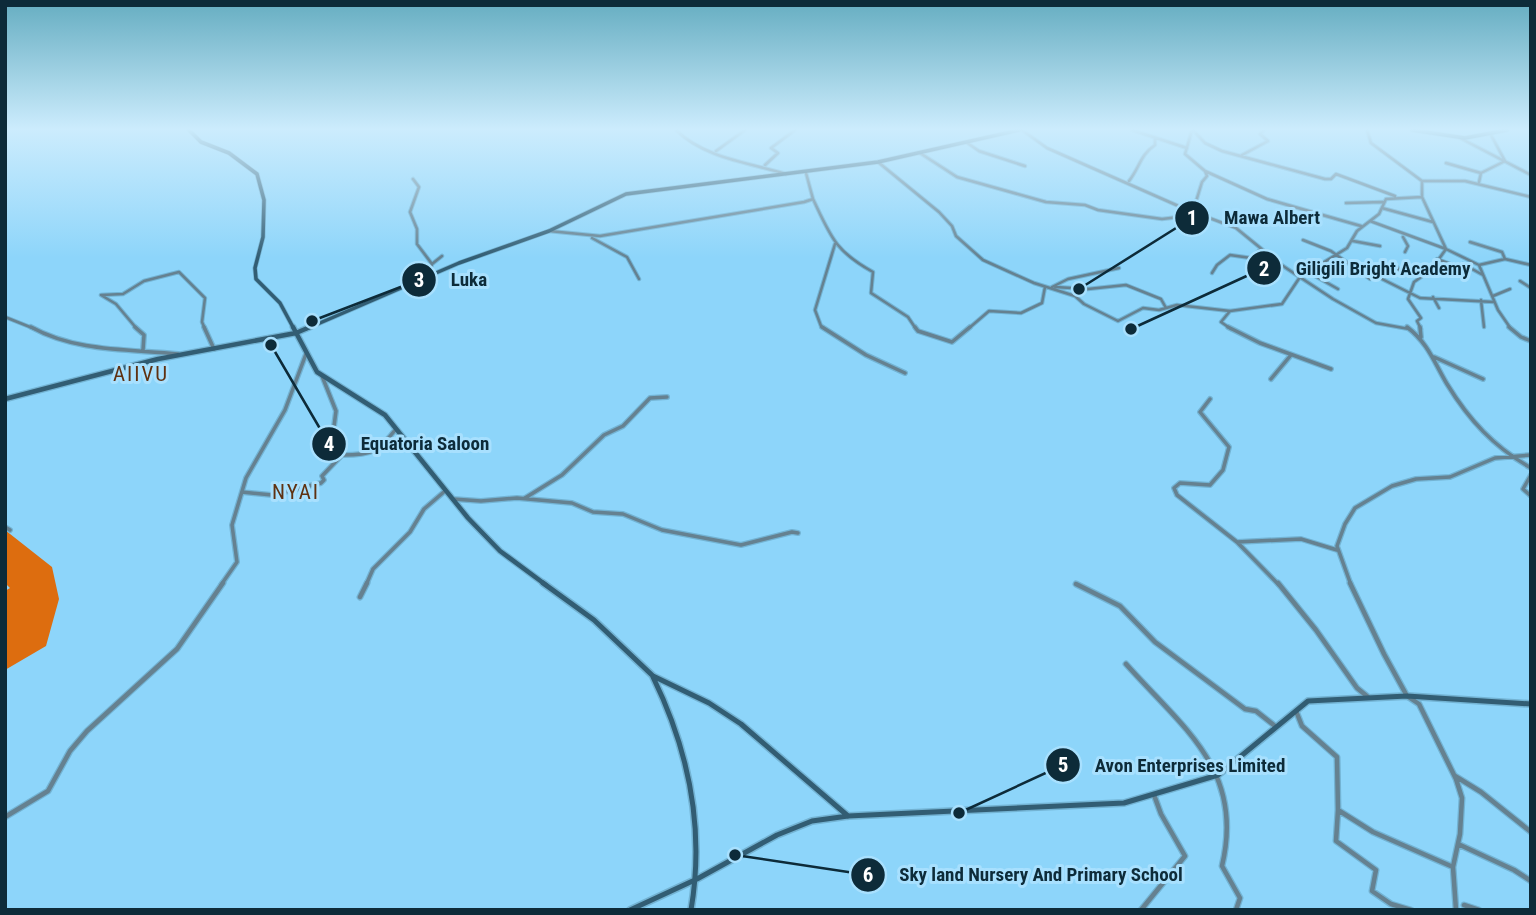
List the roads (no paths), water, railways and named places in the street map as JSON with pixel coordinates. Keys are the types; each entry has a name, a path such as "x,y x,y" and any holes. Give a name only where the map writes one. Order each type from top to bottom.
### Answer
{"street":[{"path":"255,173 264,200 263,237 255,268 256,279 280,303 306,355 322,376 335,411 333,434 342,455"},
{"path":"5,399 183,354 296,333 426,277 549,231 626,194 786,174 806,173 813,199 835,244 849,259 873,272 873,295 908,317 918,331 951,342 989,311 996,309 1014,313 1026,312 1042,303 1049,287 1069,279 1119,268"},
{"path":"889,173 939,212 952,226 956,236 978,256 1075,296 1115,321 1141,309 1177,305 1230,311 1282,304 1300,277 1353,241 1356,232 1382,208 1383,202"},
{"path":"950,173 957,177 1037,200 1085,205 1098,210 1162,219 1179,217 1191,211 1207,176 1206,173"},
{"path":"1108,173 1191,211 1236,228 1300,277 1370,321 1402,325 1421,337 1474,426 1507,456 1531,468"},
{"path":"1128,181 1135,173"},
{"path":"1209,173 1267,199 1362,226"},
{"path":"1303,173 1325,179 1331,179 1336,174 1397,197"},
{"path":"1411,173 1422,181 1452,179 1479,182 1531,197"},
{"path":"1479,182 1481,173"},
{"path":"413,179 419,187 410,210 417,229 417,244 432,264 432,271 426,277"},
{"path":"1422,181 1422,197 1447,249"},
{"path":"1403,197 1406,190"},
{"path":"1346,203 1422,197"},
{"path":"590,237 779,207 813,199"},
{"path":"1382,208 1434,222"},
{"path":"1370,221 1398,234 1447,249 1479,265 1506,259 1531,265"},
{"path":"549,231 590,237 616,249 633,262 639,279"},
{"path":"1398,234 1408,243 1405,252"},
{"path":"1303,240 1337,254 1370,279 1378,277 1411,295 1427,299 1433,297 1494,302"},
{"path":"1353,241 1380,246"},
{"path":"1470,242 1502,252 1506,259"},
{"path":"835,244 825,271 825,284 816,302 815,310 821,326 866,355 905,373"},
{"path":"1421,337 1422,331 1417,321 1421,318 1408,299 1414,282 1431,270 1447,249"},
{"path":"1212,273 1217,265 1230,255 1251,258 1262,250"},
{"path":"432,264 442,256"},
{"path":"1437,259 1456,266 1463,264 1484,275"},
{"path":"1395,264 1403,272 1408,272 1409,268 1426,272"},
{"path":"1479,265 1494,302 1514,333 1531,341"},
{"path":"143,350 144,335 127,320 116,304 101,295 123,294 144,281 179,272 205,298 203,327 214,349"},
{"path":"1308,272 1338,289"},
{"path":"1520,281 1531,288"},
{"path":"1049,287 1073,286 1088,289 1126,285 1161,299 1166,307"},
{"path":"1493,296 1510,289"},
{"path":"1433,297 1439,308"},
{"path":"1481,300 1484,327"},
{"path":"1230,311 1222,321 1223,324 1290,355 1331,369"},
{"path":"5,317 21,322 40,334 83,346 183,354"},
{"path":"5,817 48,791 70,751 87,731 177,649 239,559 231,530 241,492 253,462 285,410 306,355"},
{"path":"1271,379 1290,355"},
{"path":"1432,356 1483,379"},
{"path":"322,376 370,405 396,429 445,491 500,551 594,620 653,676 709,703 741,724 848,816"},
{"path":"524,498 562,475 604,435 631,420 650,398 667,397"},
{"path":"1210,399 1200,412 1229,447 1223,471 1210,485 1180,483 1174,488 1192,508 1237,542 1275,579 1305,614 1357,688 1368,697"},
{"path":"241,492 250,495 280,495 321,483 324,480 322,476 342,455 368,455 384,444 396,429"},
{"path":"1337,550 1352,512 1375,495 1407,480 1450,477 1481,462 1507,456 1531,455"},
{"path":"1531,475 1523,489 1531,496"},
{"path":"360,597 373,569 414,528 424,509 445,491"},
{"path":"453,499 481,501 499,497 572,503 593,512 624,514 662,530 741,545 798,533"},
{"path":"1237,542 1294,539 1319,542 1337,550 1377,640 1406,696 1419,704 1454,775 1463,802 1453,867 1457,910"},
{"path":"1076,583 1116,603 1141,630 1182,663 1245,709 1256,711 1275,726"},
{"path":"1126,664 1163,706 1182,722 1204,749 1218,775 1227,811 1228,841 1222,866 1240,898 1236,910"},
{"path":"653,676 665,699 693,785 697,879 691,910"},
{"path":"630,910 697,879 777,835 812,821 848,816 1124,803 1154,795 1218,775 1307,701 1406,696 1531,704"},
{"path":"1296,709 1298,722 1308,733 1332,750 1339,760 1336,841 1376,870 1372,891 1391,904 1411,910"},
{"path":"1454,775 1481,792 1531,832"},
{"path":"1141,910 1147,897 1156,893 1185,856 1161,814 1154,795"},
{"path":"1338,810 1373,832 1453,867"},
{"path":"1458,844 1474,854 1518,870 1531,881"},
{"path":"1464,905 1479,910"}],"place":[{"name":"Mawa Albert","path":"1079,289"},
{"name":"Luka","path":"312,321"},
{"name":"Giligili Bright Academy","path":"1131,329"},
{"name":"Equatoria Saloon","path":"271,345"},
{"name":"Avon Enterprises Limited","path":"959,813"},
{"name":"Sky land Nursery And Primary School","path":"735,855"}],"district":[{"name":"AIIVU","path":"141,374"},
{"name":"NYAI","path":"296,492"}]}
